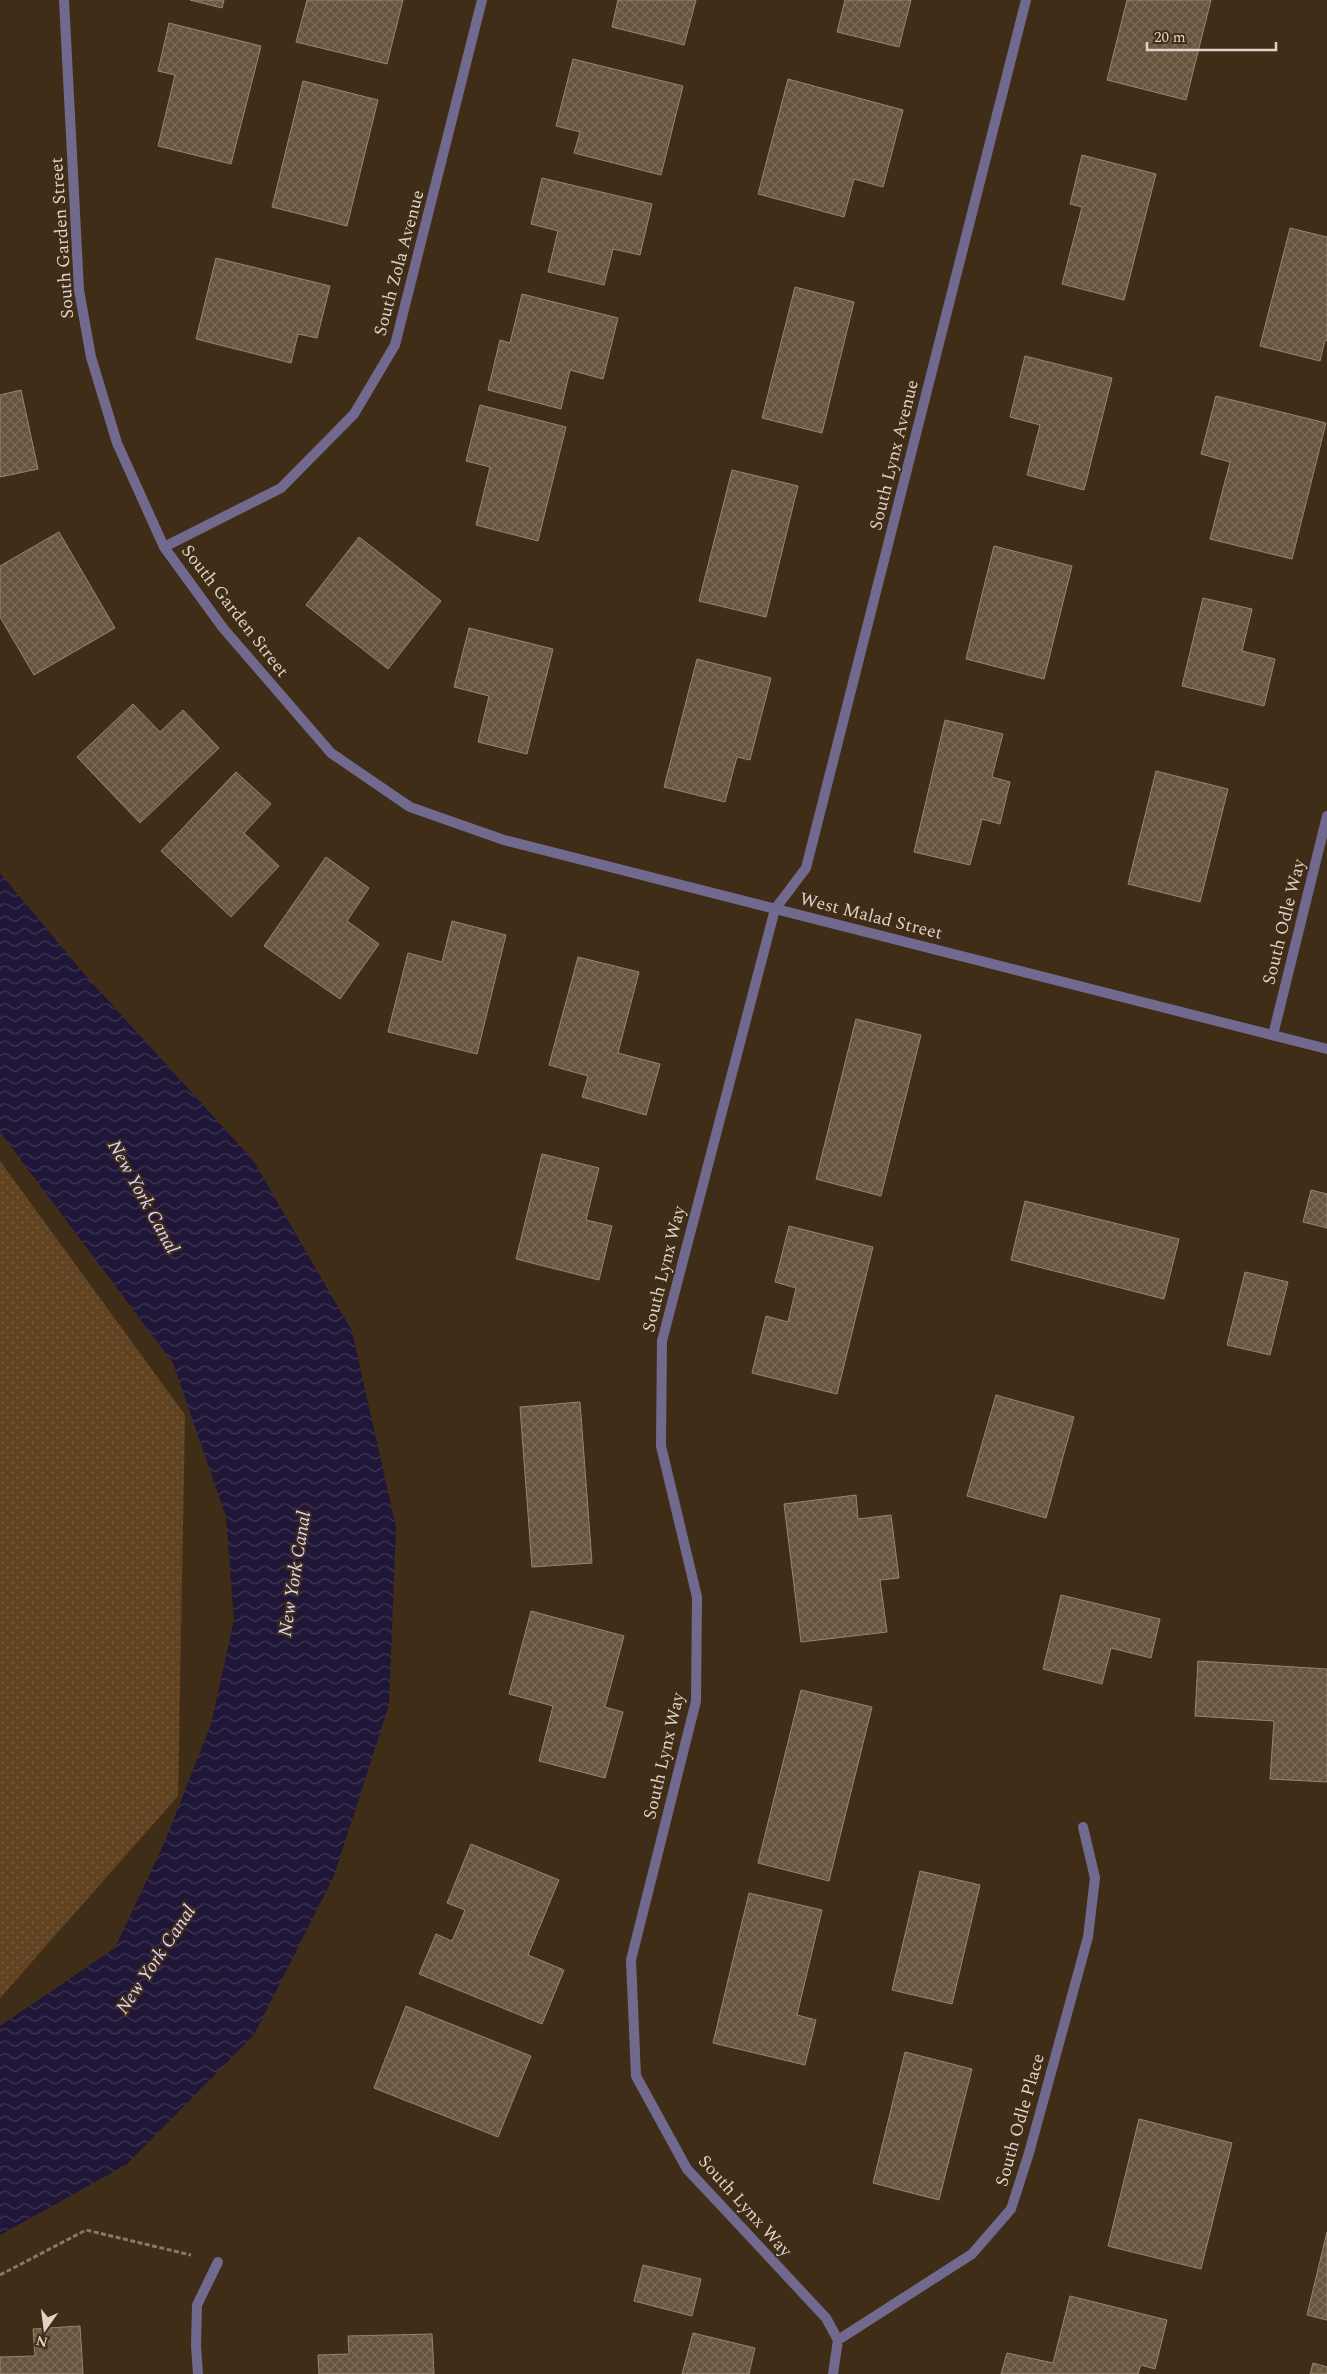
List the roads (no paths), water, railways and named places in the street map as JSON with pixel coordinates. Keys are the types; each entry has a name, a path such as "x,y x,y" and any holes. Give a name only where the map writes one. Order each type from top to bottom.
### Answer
{"street":[{"name":"South Garden Street","path":"64,0 79,290 90,357 117,443 164,547 223,628 331,753 410,808"},
{"name":"South Zola Avenue","path":"164,547 281,488 354,414 395,344 482,0"},
{"name":"South Lynx Avenue","path":"775,909 806,868 1026,0"},
{"name":"West Malad Street","path":"410,808 504,840 1327,1049"},
{"name":"South Odle Way","path":"1273,1035 1327,816"},
{"name":"South Lynx Way","path":"775,909 662,1341 660,1446 697,1597 696,1701 631,1960 636,2076 687,2169 826,2318 838,2340"},
{"name":"South Odle Place","path":"838,2340 972,2254 1011,2209 1029,2153 1088,1936 1095,1878 1083,1827"},
{"path":"198,2374 196,2346 197,2305 218,2262"},
{"path":"833,2374 838,2340"}],"water":[{"name":"New York Canal","path":"0,873 86,976 253,1160 352,1331 396,1527 389,1705 334,1876 254,2035 126,2165 0,2235 0,2026 115,1948 166,1839 211,1724 234,1620 226,1517 173,1363 0,1132"}]}
